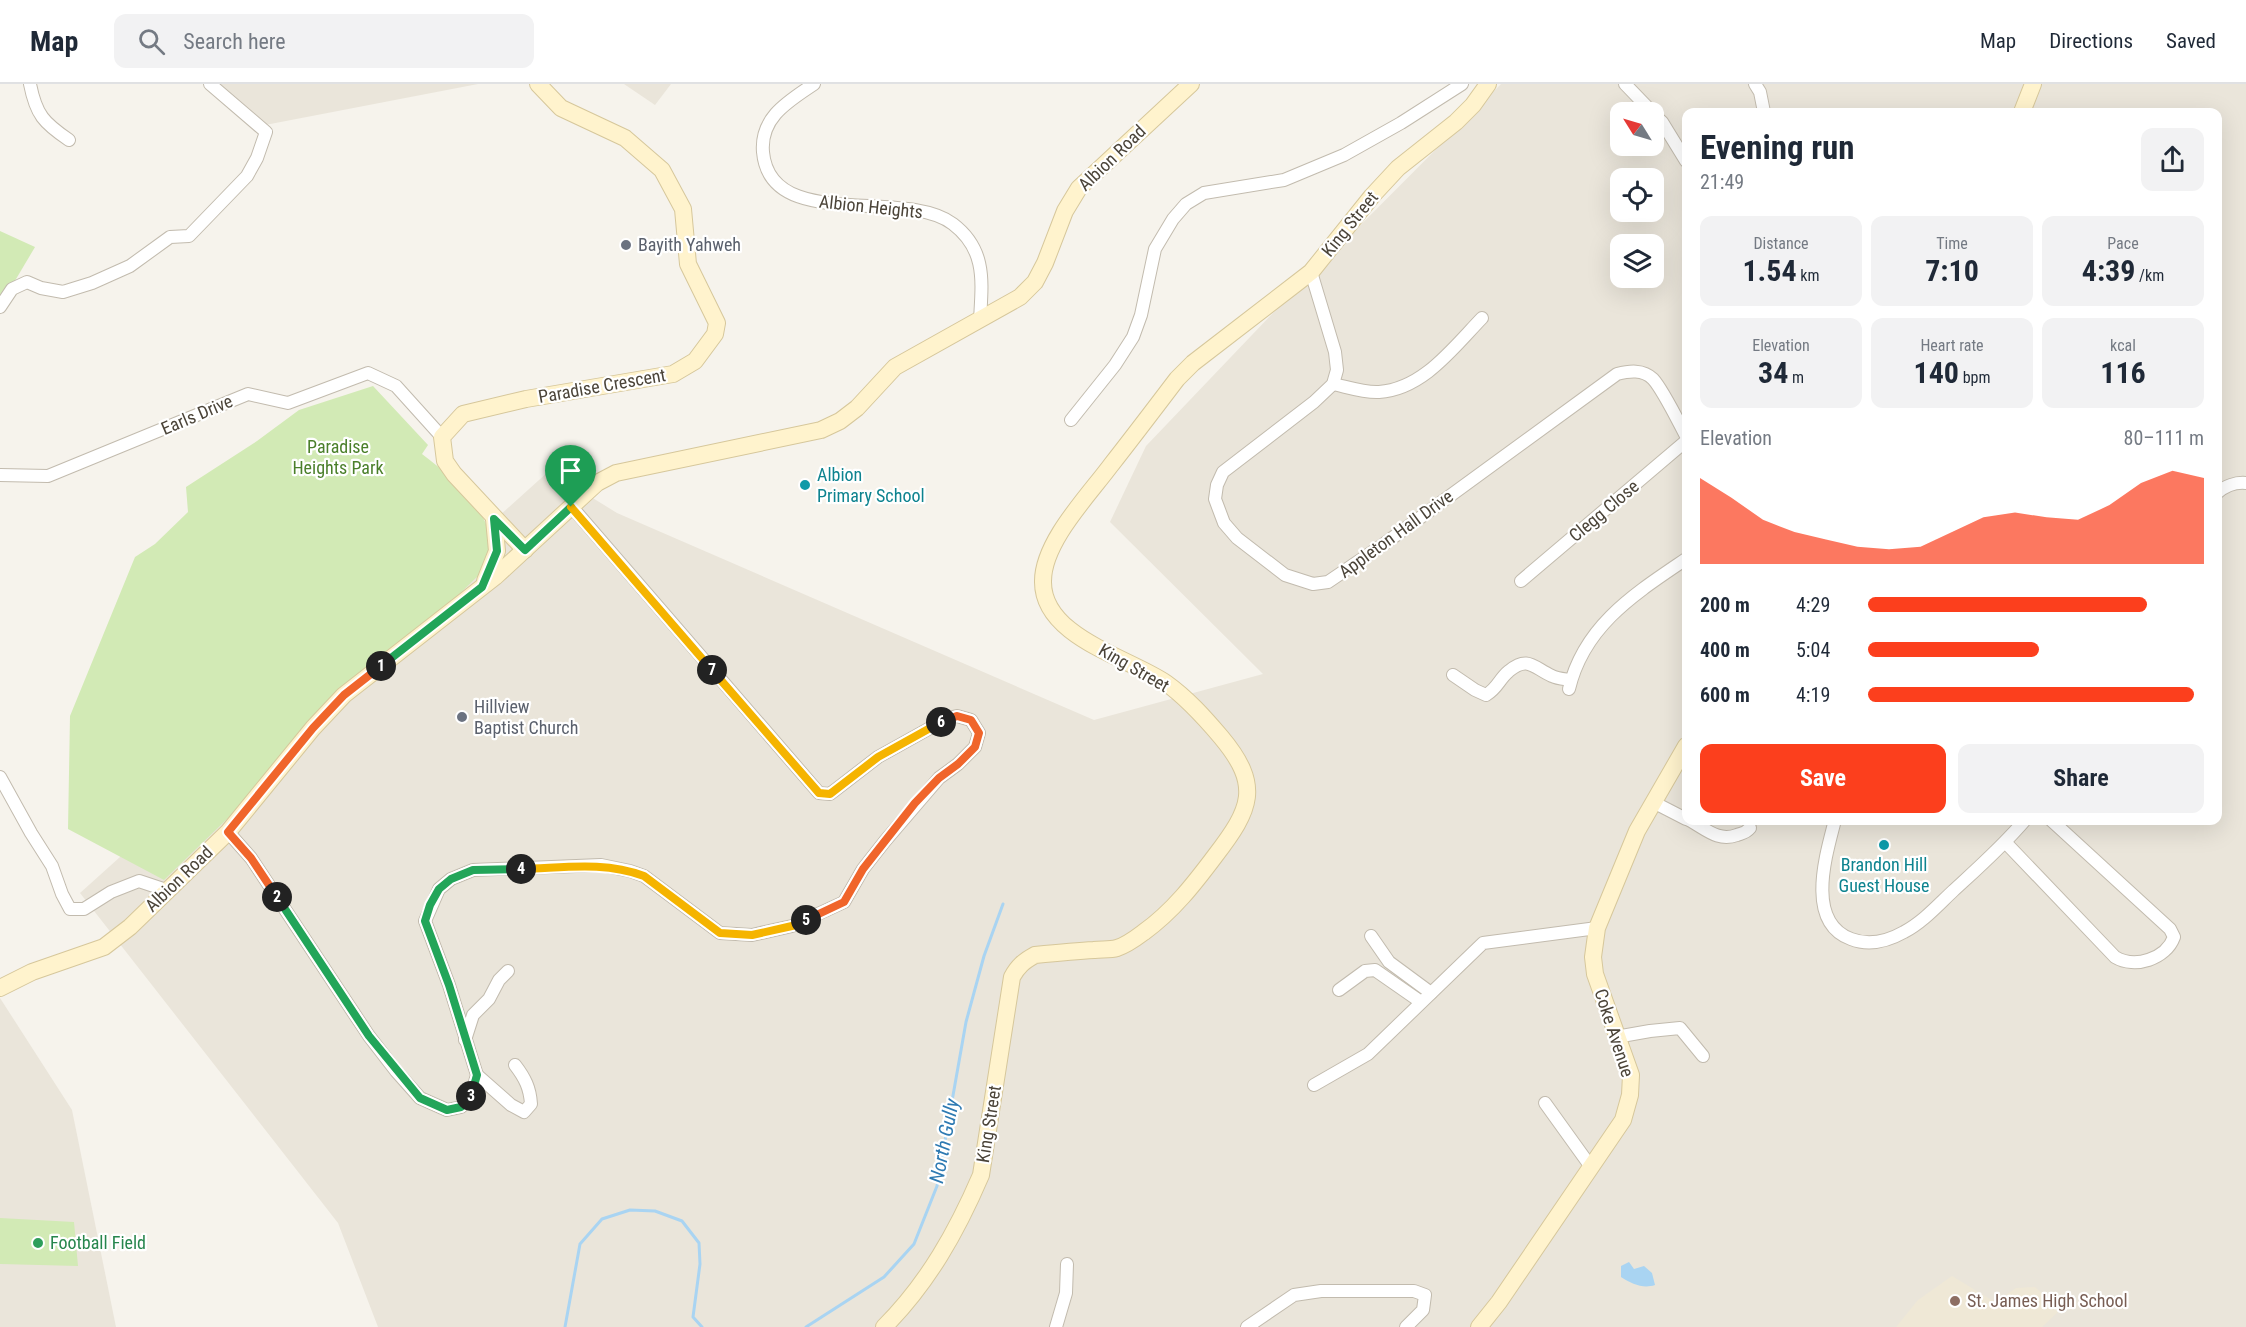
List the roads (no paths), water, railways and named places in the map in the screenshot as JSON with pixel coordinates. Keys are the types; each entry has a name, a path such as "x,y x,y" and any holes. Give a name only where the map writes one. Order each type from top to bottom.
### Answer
{"street":[{"path":"30,84 45,124 69,140"},
{"name":"Paradise Crescent","path":"442,437 463,414 526,399 673,374 695,361 715,334 717,322 688,264 683,209 662,170 626,138 561,108 538,84"},
{"name":"Albion Heights","path":"814,84 780,108 770,120 765,132 762,145 764,159 775,183 788,193 808,201 912,208 933,213 952,223 968,238 978,256 982,277 980,320"},
{"name":"Albion Road","path":"0,988 32,972 104,947 130,927 228,832 313,728 344,695 482,587 597,483 616,473 821,430 840,422 857,408 895,367 1020,297 1035,282 1046,263 1065,211 1079,188 1191,84"},
{"path":"1071,420 1115,365 1133,337 1141,315 1155,249 1173,219 1186,204 1204,193 1284,180 1344,155 1401,123 1462,84"},
{"name":"King Street","path":"884,1327 907,1304 933,1268 958,1226 981,1175 1012,977 1017,968 1035,955 1117,948 1134,939 1170,911 1188,892 1235,830 1244,813 1247,781 1242,765 1195,707 1165,682 1083,639 1056,619 1045,599 1043,580 1048,556 1064,528 1177,379 1193,363 1311,272 1372,196 1398,168 1456,122 1473,105 1488,84"},
{"path":"1625,84 1642,102"},
{"path":"1755,84 1760,92 1763,108"},
{"path":"2023,108 2032,84"},
{"path":"0,307 12,289 27,282 40,288 63,292 92,283 130,266 170,237 189,236 248,176 266,132 212,85"},
{"path":"1664,125 1682,154"},
{"path":"1311,272 1335,352 1337,370 1333,384 1377,393 1400,388 1422,377 1482,318"},
{"name":"Appleton Hall Drive","path":"1333,384 1314,402 1223,472 1217,485 1215,499 1224,523 1237,538 1285,575 1313,584 1328,582 1384,544 1617,374 1631,371 1641,372 1652,378 1682,429"},
{"name":"Earls Drive","path":"0,475 48,476 248,394 288,403 368,373 396,386 442,437"},
{"path":"442,437 445,461 494,519 519,555"},
{"name":"Clegg Close","path":"1521,581 1682,444"},
{"path":"2222,489 2238,482 2246,483"},
{"path":"515,1065 525,1077 530,1093 531,1104 524,1112 511,1105 477,1075 449,985 425,921 430,905 439,889 451,879 473,870 601,865 644,876 720,933 752,935 792,926 844,902 863,869 915,803 939,778 975,747 979,733 971,720 957,716 948,718 878,757 830,794 819,793 571,507"},
{"path":"482,587 497,551 494,519"},
{"path":"1453,675 1474,690 1486,695 1496,689 1505,674 1518,664 1530,663 1570,685 1594,634 1628,598 1682,562"},
{"name":"Coke Avenue","path":"1479,1327 1499,1302 1623,1120 1630,1095 1631,1075 1595,974 1593,957 1597,928 1636,831 1682,753"},
{"path":"0,777 52,866 70,909 84,909 111,892 139,881 166,890"},
{"path":"1653,802 1682,817"},
{"path":"1696,825 1715,836 1726,839 1747,832 1750,828"},
{"path":"1834,825 1824,862 1823,895 1826,914 1832,926 1839,933 1866,943 1879,942 1905,932 1927,916 2006,843 2021,825"},
{"path":"2006,843 2115,957 2127,962 2140,963 2151,959 2170,945 2174,937 2170,929 2056,825"},
{"path":"228,832 251,858 369,1036 420,1098 447,1110 461,1107 471,1096 477,1075"},
{"path":"1314,1085 1368,1054 1484,943 1597,928"},
{"path":"1371,936 1389,962 1431,993"},
{"path":"1339,990 1365,971 1375,970 1421,1002"},
{"path":"465,1041 473,1014 489,999 499,980 508,971"},
{"path":"1616,1037 1680,1028 1702,1056"},
{"path":"1545,1103 1591,1167"},
{"path":"1056,1327 1066,1293 1067,1264"},
{"path":"1247,1327 1294,1295 1321,1291 1414,1291 1425,1295 1423,1310 1406,1327"}],"water":[{"path":"1629,1262 1634,1269 1644,1266 1652,1273 1655,1285 1638,1285 1621,1277 1621,1266"}],"waterway":[{"name":"North Gully","path":"806,1327 884,1277 914,1244 937,1186 966,1022 984,956 1003,904"},
{"name":"North Gully","path":"565,1327 580,1244 602,1219 630,1210 655,1211 682,1221 699,1243 700,1264 693,1317 702,1327"}],"place":[{"name":"Bayith Yahweh","path":"626,245"},
{"name":"Albion Primary School","path":"805,485"},
{"name":"Hillview Baptist Church","path":"462,717"},
{"name":"Brandon Hill Guest House","path":"1884,845"},
{"name":"Football Field","path":"38,1243"},
{"name":"St. James High School","path":"1955,1301"}],"park label":[{"name":"Paradise Heights Park","path":"338,457"}]}
